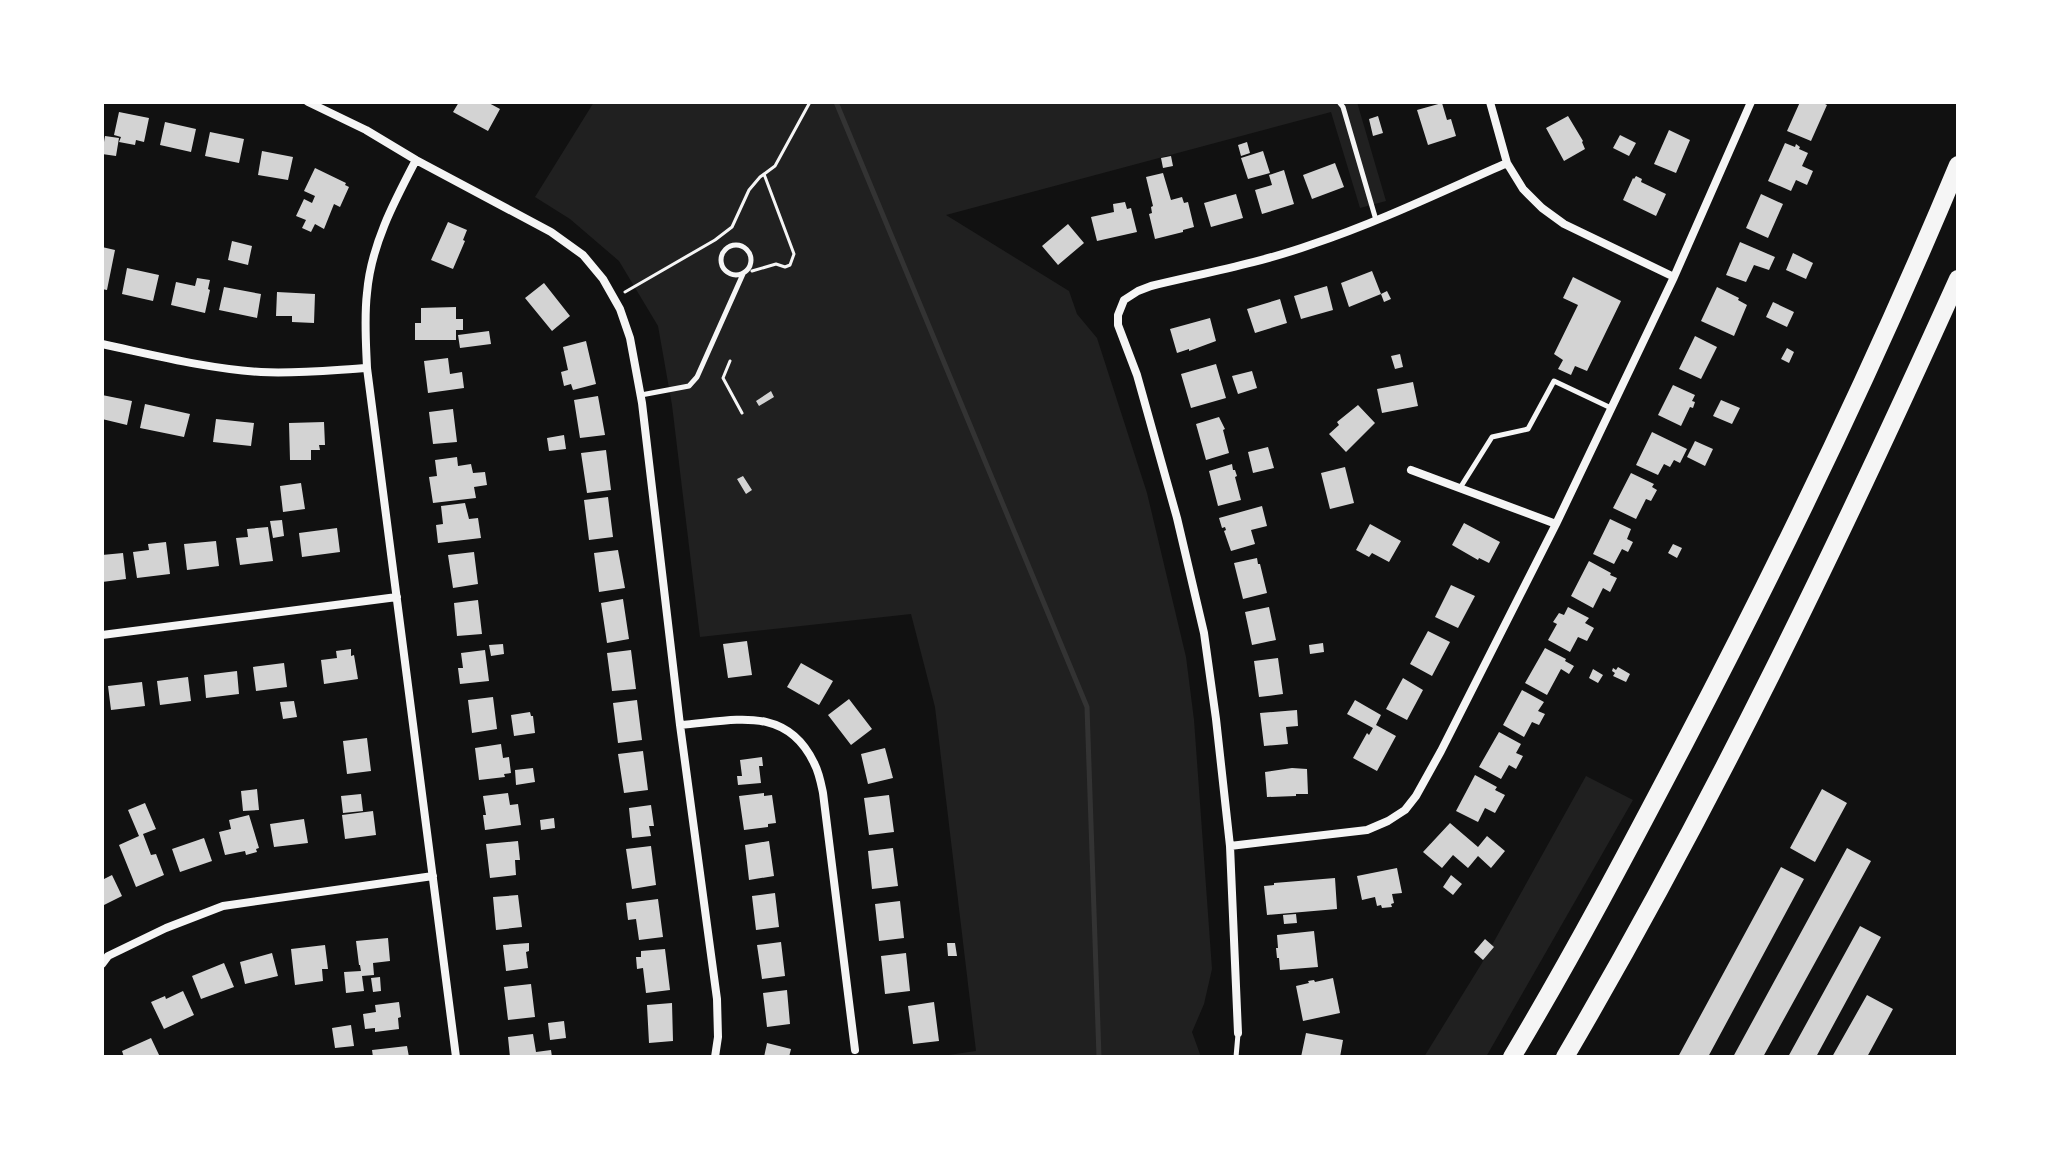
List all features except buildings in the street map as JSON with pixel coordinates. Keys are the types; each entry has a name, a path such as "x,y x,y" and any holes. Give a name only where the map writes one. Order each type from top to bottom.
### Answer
{"highway":[{"path":"1512,1057 1642,824 1734,646 1885,333 1958,165"},
{"path":"1565,1057 1620,964 1765,690 1864,486 1958,279"}],"street":[{"path":"308,102 366,130 562,239 583,255 603,279 620,309 630,338 641,395 680,725 717,999 715,1057"},
{"path":"1490,102 1507,163 1523,189 1542,208 1564,224 1674,277"},
{"path":"1230,846 1367,830 1405,810 1416,796 1556,524 1674,277 1751,102"},
{"path":"416,160 393,203 372,262 367,291 367,368 456,1057"},
{"path":"1238,1033 1230,846 1204,633 1177,518 1137,375 1122,339 1118,315 1124,300 1151,286 1310,245 1507,163"},
{"path":"102,344 182,361 260,372 367,368"},
{"path":"1411,470 1556,524"},
{"path":"102,635 397,597"},
{"path":"680,725 755,719 772,723 788,730 803,745 815,764 823,793 855,1050"},
{"path":"102,964 108,956 166,928 223,906 433,876"}],"lane":[{"path":"1339,102 1376,220"},
{"path":"641,395 689,386 697,377 743,274 752,261 749,251 740,245 730,246 721,257 722,266 733,275 743,274"},
{"path":"1459,489 1492,437 1528,429 1554,381 1611,408"},
{"path":"1236,1057 1238,1033"}],"path":[{"path":"614,298 732,227 749,190 775,166 810,102"},
{"path":"743,274 776,264 785,267 793,262 794,254 764,174"},
{"path":"730,361 723,378 742,413"}],"shaded area":[{"path":"594,102 1357,102 1386,201 1360,208 1331,112 946,215 1069,291 1077,314 1097,338 1147,493 1186,657 1194,720 1212,969 1204,1004 1192,1032 1201,1057 935,1057 976,1051 935,707 911,614 700,637 672,405 658,326 619,261 570,219 535,197"},
{"path":"1586,776 1633,800 1486,1057 1424,1057 1482,963"}],"waterway":[{"path":"836,102 1087,707 1099,1057"}]}
